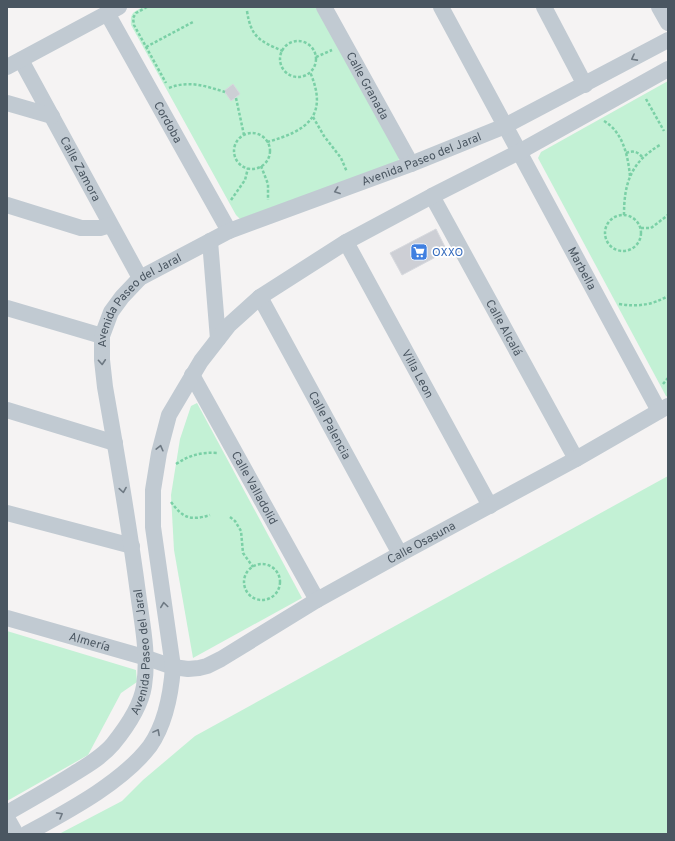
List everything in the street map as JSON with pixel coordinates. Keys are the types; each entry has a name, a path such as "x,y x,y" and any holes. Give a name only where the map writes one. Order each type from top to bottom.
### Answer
{"street":[{"name":"Calle Granada","path":"324,7 411,164"},
{"name":"Marbella","path":"441,7 518,152 664,408"},
{"path":"544,7 585,85"},
{"path":"659,7 668,24"},
{"path":"7,68 113,10"},
{"name":"Cordoba","path":"113,10 229,231"},
{"name":"Avenida Paseo del Jaral","path":"7,813 98,758 122,733 141,698 144,686 146,658 132,546 105,387 102,360 102,336 111,312 122,297 140,278 229,231 411,164 505,126 668,40"},
{"name":"Calle Zamora","path":"21,60 140,278"},
{"name":"Avenida Paseo del Jaral","path":"26,834 67,811 119,777 136,762 150,745 161,724 168,704 172,684 173,667 153,527 153,490 159,453 169,415 192,375 218,338 229,325 260,297 346,242 518,152 668,69"},
{"path":"7,102 52,116"},
{"name":"Calle Alcalá","path":"432,196 576,459"},
{"path":"7,205 81,228 100,228 110,225"},
{"path":"210,241 218,338"},
{"name":"Villa Leon","path":"346,242 490,506"},
{"name":"Calle Palencia","path":"260,297 400,554"},
{"path":"7,308 102,336"},
{"name":"Calle Valladolid","path":"192,375 317,600"},
{"name":"Calle Osasuna","path":"173,667 188,669 207,666 221,659 317,600 576,459 664,408"},
{"path":"7,410 115,443"},
{"path":"7,513 132,546"},
{"name":"Almería","path":"7,618 173,667"},
{"path":"7,818 16,834"}],"path":[{"path":"147,7 136,13 133,18 134,25 172,94"},
{"path":"247,11 253,33 267,44 283,51"},
{"path":"146,47 193,22"},
{"path":"301,42 308,44 312,48 316,57 314,68 310,72 299,77 289,74 281,63 283,51 290,43 301,42"},
{"path":"316,57 328,53 335,46"},
{"path":"267,142 299,130 309,123 313,117 317,105 317,95 310,72"},
{"path":"168,88 184,83 225,92"},
{"path":"644,97 664,131"},
{"path":"236,98 242,120 244,135"},
{"path":"313,117 324,136 341,158 349,179"},
{"path":"608,117 602,120 610,125 623,144 630,177"},
{"path":"255,133 267,142 269,154 267,160 261,166 256,168 248,168 242,166 238,162 234,154 234,146 237,140 244,135 255,133"},
{"path":"624,215 625,191 633,170 648,153 660,145"},
{"path":"626,153 633,151 637,152 643,158"},
{"path":"261,166 268,184 268,202"},
{"path":"231,200 245,180 248,168"},
{"path":"227,194 234,207"},
{"path":"624,215 635,219 641,228 638,242 633,248 625,251 612,247 607,240 605,232 606,227 613,218 624,215"},
{"path":"641,228 651,228 668,215"},
{"path":"619,304 632,306 646,305 668,296"},
{"path":"616,297 623,311"},
{"path":"659,377 665,388"},
{"path":"663,384 668,378"},
{"path":"176,464 188,456 195,454 212,452 224,453"},
{"path":"171,502 179,512 187,517 197,519 210,515"},
{"path":"230,517 235,521 240,531 243,553 253,567"},
{"path":"264,564 271,566 277,572 280,579 280,585 278,591 271,597 264,600 258,599 248,592 244,580 246,574 253,567 264,564"}],"green space":[{"path":"143,7 320,7 400,158 397,162 240,219 236,215 131,25 133,13"},
{"path":"668,81 668,397 666,396 538,158 541,152"},
{"path":"197,403 302,598 193,658 174,550 171,495 180,439 191,406"},
{"path":"668,476 668,834 59,834 122,801 143,780 195,736"},
{"path":"7,631 136,670 137,682 121,693 88,755 7,801"}],"building":[{"path":"233,84 240,94 231,101 224,91"},
{"name":"OXXO","path":"436,229 447,251 402,275 390,253"}],"place":[{"name":"OXXO","path":"419,252"}]}
